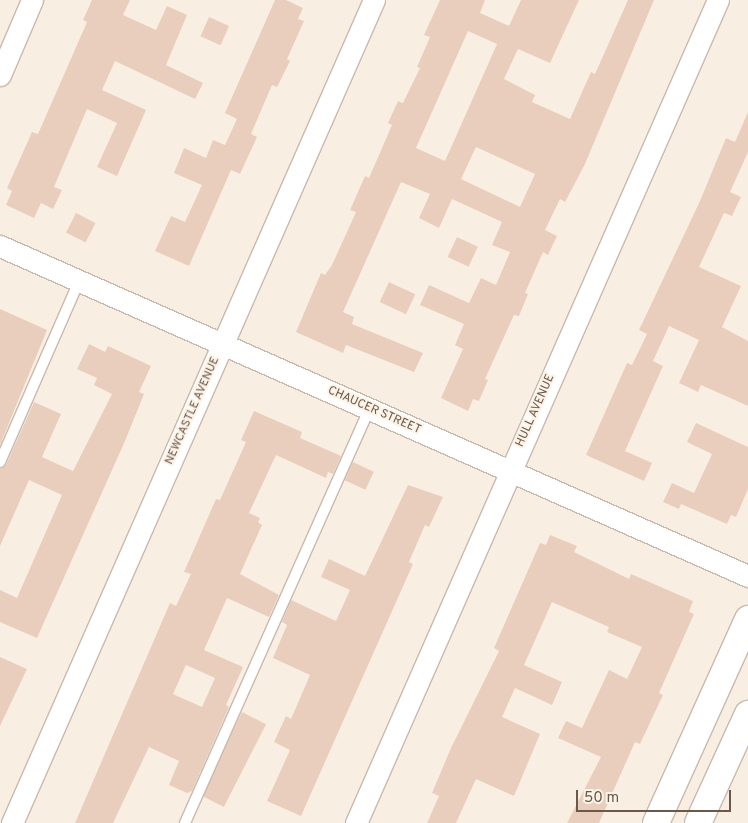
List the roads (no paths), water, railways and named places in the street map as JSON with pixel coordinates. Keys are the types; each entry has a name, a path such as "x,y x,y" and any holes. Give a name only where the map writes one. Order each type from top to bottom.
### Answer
{"street":[{"path":"0,76 32,0"},
{"name":"NEWCASTLE AVENUE","path":"12,823 374,0"},
{"name":"HULL AVENUE","path":"356,823 509,471 718,0"},
{"name":"CHAUCER STREET","path":"0,246 748,576"},
{"path":"656,823 748,619"},
{"path":"698,823 748,714"}],"lane":[{"path":"0,462 79,281"},
{"path":"185,823 369,409"}]}
